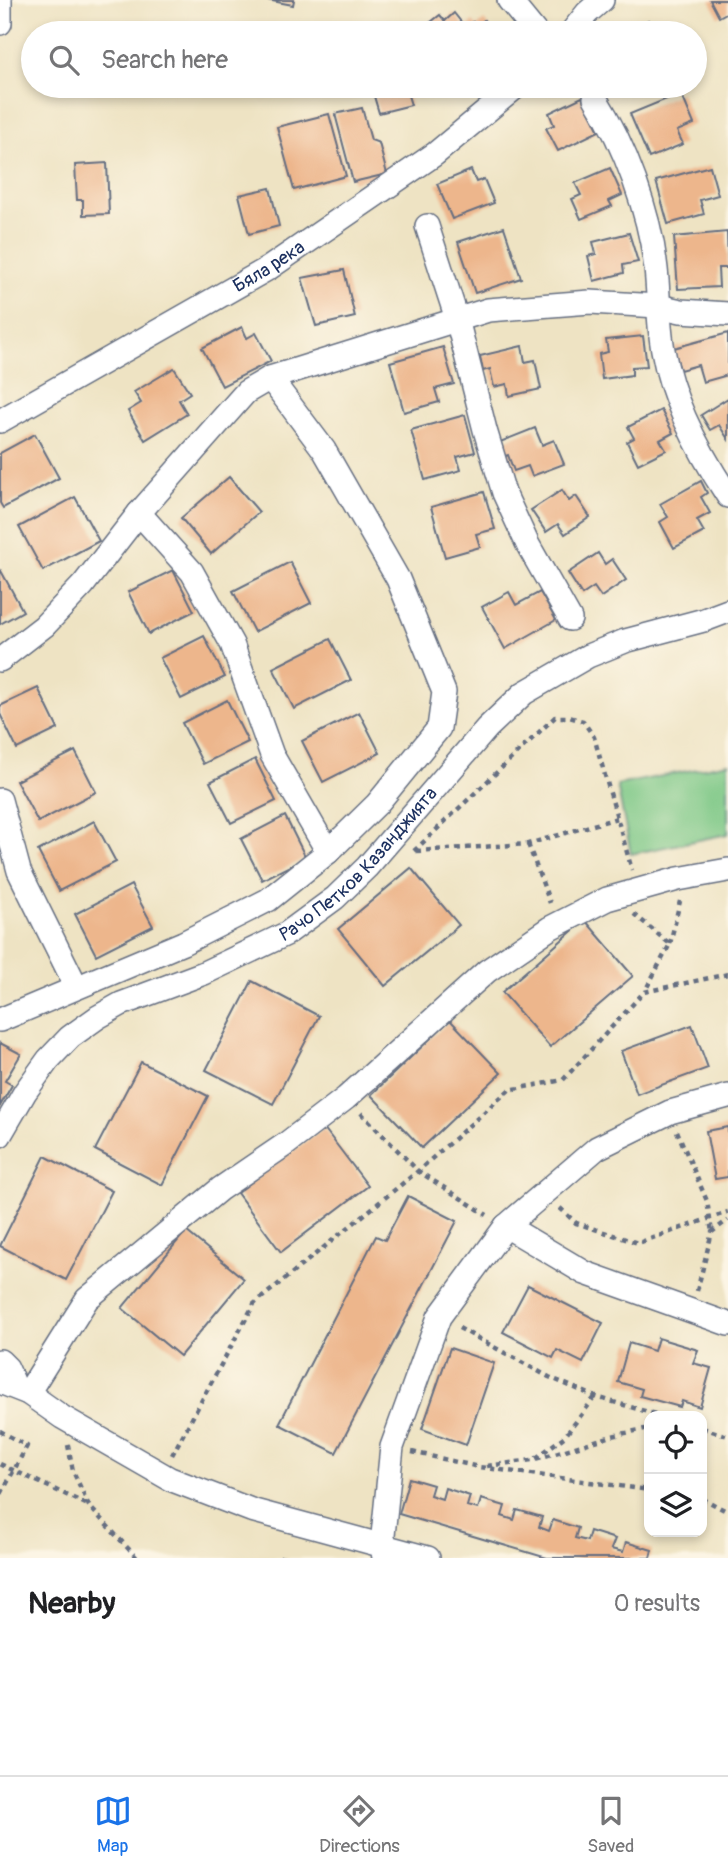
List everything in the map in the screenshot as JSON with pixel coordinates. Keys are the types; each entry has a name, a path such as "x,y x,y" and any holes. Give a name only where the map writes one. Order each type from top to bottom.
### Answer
{"street":[{"path":"0,0 0,23"},
{"path":"509,0 526,21"},
{"path":"581,21 601,0"},
{"name":"Бяла река","path":"0,421 269,268 435,154 503,98"},
{"path":"596,98 638,189 656,267 663,351 682,413 710,470 728,496"},
{"path":"427,226 457,319 504,493 528,545 570,619"},
{"path":"0,660 44,625 83,585 139,513 246,392 270,378 488,310 590,302 728,314"},
{"path":"0,1020 183,943 268,900 328,852 377,804 439,728 444,692 398,579 324,450 270,378"},
{"path":"139,513 192,572 232,644 272,755 328,852"},
{"name":"Рачо Петков Казанджията","path":"1,1131 32,1082 71,1037 121,1004 204,973 286,934 335,898 379,854 487,728 524,693 587,656 625,640 726,614"},
{"path":"0,800 19,871 76,986"},
{"path":"15,1387 87,1300 220,1189 286,1144 346,1098 487,971 558,924 615,897 678,879 728,870"},
{"path":"383,1552 392,1447 439,1317 506,1226 597,1148 670,1112 728,1096"},
{"path":"506,1226 585,1273 728,1324"},
{"path":"0,1361 7,1368 15,1387 162,1474 251,1510 383,1552 428,1558"}],"path":[{"path":"414,851 555,717 569,717 583,722 594,737 639,891"},
{"path":"379,854 528,844 617,818"},
{"path":"528,844 558,924"},
{"path":"162,1474 254,1304 418,1171 509,1090 563,1080 644,992 670,944 680,902 678,879"},
{"path":"615,897 670,944"},
{"path":"644,992 728,975"},
{"path":"346,1098 418,1171 506,1226"},
{"path":"670,1112 707,1201 712,1232 691,1312"},
{"path":"543,1194 576,1223 638,1243 728,1212"},
{"path":"712,1232 728,1220"},
{"path":"439,1317 549,1377 596,1397 645,1411"},
{"path":"533,1460 565,1436 596,1397"},
{"path":"62,1417 73,1471 89,1506 137,1557"},
{"path":"479,1468 533,1460 611,1436 644,1429"},
{"path":"707,1430 728,1436"},
{"path":"0,1431 27,1446 0,1496"},
{"path":"392,1447 479,1468 644,1489"},
{"path":"0,1464 89,1506"},
{"path":"707,1501 728,1512"}],"green space":[{"path":"728,763 728,834 631,854 617,785"}],"building":[{"path":"267,0 294,0 293,5"},
{"path":"710,0 728,0 728,12 719,17"},
{"path":"454,13 460,21 445,21"},
{"path":"440,15 445,21 432,21"},
{"path":"375,98 409,98 411,105 379,113"},
{"path":"582,98 599,131 558,151 546,128 554,125 549,113"},
{"path":"669,98 683,98 694,124 677,131 683,144 649,158 630,114"},
{"path":"362,108 371,140 379,143 387,174 353,182 335,114"},
{"path":"329,114 346,176 294,190 277,127"},
{"path":"107,163 109,214 83,215 83,200 77,200 75,165"},
{"path":"710,166 718,195 700,200 704,214 668,224 656,181"},
{"path":"610,168 622,195 609,201 612,206 581,219 572,199 581,195 575,183"},
{"path":"471,170 476,182 484,179 494,203 452,219 437,184"},
{"path":"270,188 279,226 249,234 239,195"},
{"path":"504,227 521,278 475,293 458,242"},
{"path":"727,232 728,268 718,268 719,287 678,289 674,237"},
{"path":"629,233 638,262 623,265 624,273 594,281 588,256 596,254 593,242"},
{"path":"344,270 355,317 316,326 302,278"},
{"path":"242,327 247,338 256,333 271,361 222,386 202,348"},
{"path":"728,333 728,375 703,382 698,365 680,370 674,348"},
{"path":"643,336 647,366 632,367 632,375 602,379 599,354 608,352 606,340"},
{"path":"522,346 525,362 535,360 541,389 509,396 507,384 494,387 490,369 483,371 480,356"},
{"path":"443,347 454,384 435,389 439,402 404,412 390,362"},
{"path":"174,368 190,393 179,400 187,414 145,440 128,411 141,403 134,392"},
{"path":"728,398 728,439 719,425 710,430 701,415"},
{"path":"661,410 673,433 660,440 666,450 638,464 627,442 634,438 628,427"},
{"path":"465,415 475,452 457,457 461,470 425,480 411,430"},
{"path":"535,428 542,445 554,440 564,464 532,476 528,466 514,471 508,455 500,458 495,444"},
{"path":"35,434 59,478 3,508 0,503 0,453"},
{"path":"229,477 259,512 211,554 181,518"},
{"path":"701,481 707,493 701,497 710,513 697,520 704,532 674,548 660,522 668,517 660,504"},
{"path":"562,490 569,501 576,496 590,517 565,534 558,524 546,532 531,510"},
{"path":"484,492 495,529 476,534 480,547 445,557 431,507"},
{"path":"75,497 99,541 43,571 19,527"},
{"path":"598,553 605,564 612,559 626,580 601,597 594,587 582,595 568,573"},
{"path":"290,562 311,603 254,632 233,591"},
{"path":"0,569 23,611 0,624"},
{"path":"173,570 194,611 149,634 128,592"},
{"path":"509,592 516,605 540,592 556,620 505,649 482,607"},
{"path":"204,636 225,677 181,699 160,658"},
{"path":"330,639 351,680 294,709 273,668"},
{"path":"38,688 58,729 17,749 0,714 0,706"},
{"path":"227,700 248,742 203,764 182,723"},
{"path":"359,712 380,753 323,782 302,741"},
{"path":"75,751 96,792 38,822 16,781"},
{"path":"255,759 276,801 231,823 210,782"},
{"path":"285,816 306,858 262,880 241,839"},
{"path":"94,821 116,862 59,891 38,851"},
{"path":"411,868 459,925 385,986 338,929"},
{"path":"131,885 153,926 96,955 75,914"},
{"path":"585,920 633,976 550,1047 502,992"},
{"path":"252,981 319,1016 273,1104 206,1070"},
{"path":"450,1020 501,1073 422,1148 371,1095"},
{"path":"692,1025 708,1068 637,1094 621,1051"},
{"path":"0,1043 21,1054 5,1081 12,1085 0,1106"},
{"path":"141,1062 208,1096 162,1185 95,1150"},
{"path":"728,1127 728,1177 715,1179 706,1131"},
{"path":"324,1128 368,1186 281,1252 237,1193"},
{"path":"45,1156 112,1191 66,1280 0,1246"},
{"path":"408,1196 457,1221 336,1453 279,1424 376,1236 385,1240"},
{"path":"186,1231 244,1279 180,1356 122,1308"},
{"path":"528,1285 603,1323 583,1363 557,1350 553,1358 503,1332"},
{"path":"658,1338 698,1350 693,1363 711,1368 700,1407 682,1401 680,1407 640,1396 642,1389 618,1382 629,1343 654,1351"},
{"path":"450,1348 494,1363 466,1445 422,1429"},
{"path":"409,1478 433,1485 430,1495 442,1499 445,1488 470,1496 467,1506 478,1509 481,1499 505,1506 502,1516 514,1520 517,1510 542,1517 539,1527 549,1531 553,1520 578,1528 575,1538 587,1541 590,1531 615,1539 611,1549 623,1552 626,1542 652,1550 650,1558 547,1558 399,1514"}]}
